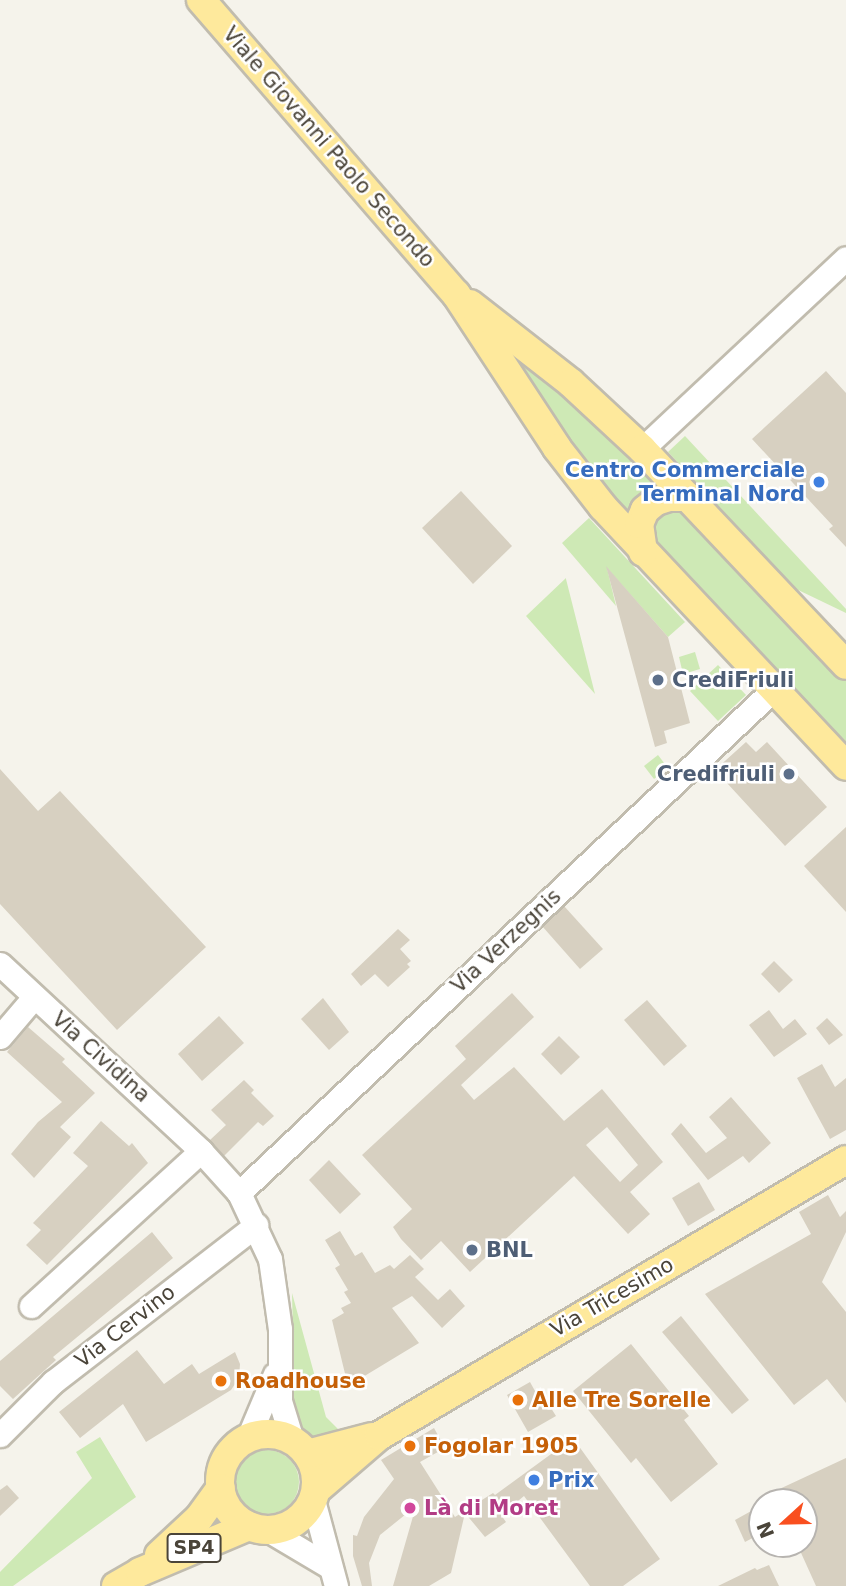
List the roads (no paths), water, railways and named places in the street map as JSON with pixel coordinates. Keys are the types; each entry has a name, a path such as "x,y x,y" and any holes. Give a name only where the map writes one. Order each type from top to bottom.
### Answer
{"main road":[{"name":"Viale Giovanni Paolo Secondo","path":"201,0 456,293 557,447 603,507 844,763"},
{"name":"Viale Giovanni Paolo Secondo","path":"456,293 571,383 642,449 846,665"},
{"path":"643,552 639,524 645,510 656,501 688,497"},
{"name":"Via Tricesimo","path":"314,1495 379,1436 846,1160"},
{"path":"271,1434 299,1447 315,1470 314,1495 291,1524 258,1528 228,1508 221,1488 225,1460 234,1447 248,1438 271,1434"},
{"name":"Via Tricesimo","path":"299,1447 379,1436"},
{"name":"SP4","path":"128,1579 200,1518 221,1488"},
{"name":"SP4","path":"128,1579 258,1528"}],"street":[{"path":"642,449 846,258"},
{"name":"Via Verzegnis","path":"239,1194 773,690"},
{"name":"Via Cividina","path":"0,964 201,1150 239,1194 270,1259 280,1329 280,1401 299,1447"},
{"path":"0,1037 34,997"},
{"path":"31,1306 201,1150"},
{"name":"Via Cervino","path":"0,1435 53,1382 256,1225"},
{"name":"Via Cividina","path":"248,1438 278,1364"},
{"path":"314,1495 333,1577"},
{"path":"258,1528 333,1577"}],"place":[{"name":"Centro Commerciale Terminal Nord","path":"819,482"},
{"name":"CrediFriuli","path":"658,680"},
{"name":"Credifriuli","path":"789,774"},
{"name":"BNL","path":"472,1250"},
{"name":"Roadhouse","path":"221,1381"},
{"name":"Alle Tre Sorelle","path":"518,1400"},
{"name":"Fogolar 1905","path":"410,1446"},
{"name":"Prix","path":"534,1480"},
{"name":"Là di Moret","path":"410,1508"}]}
